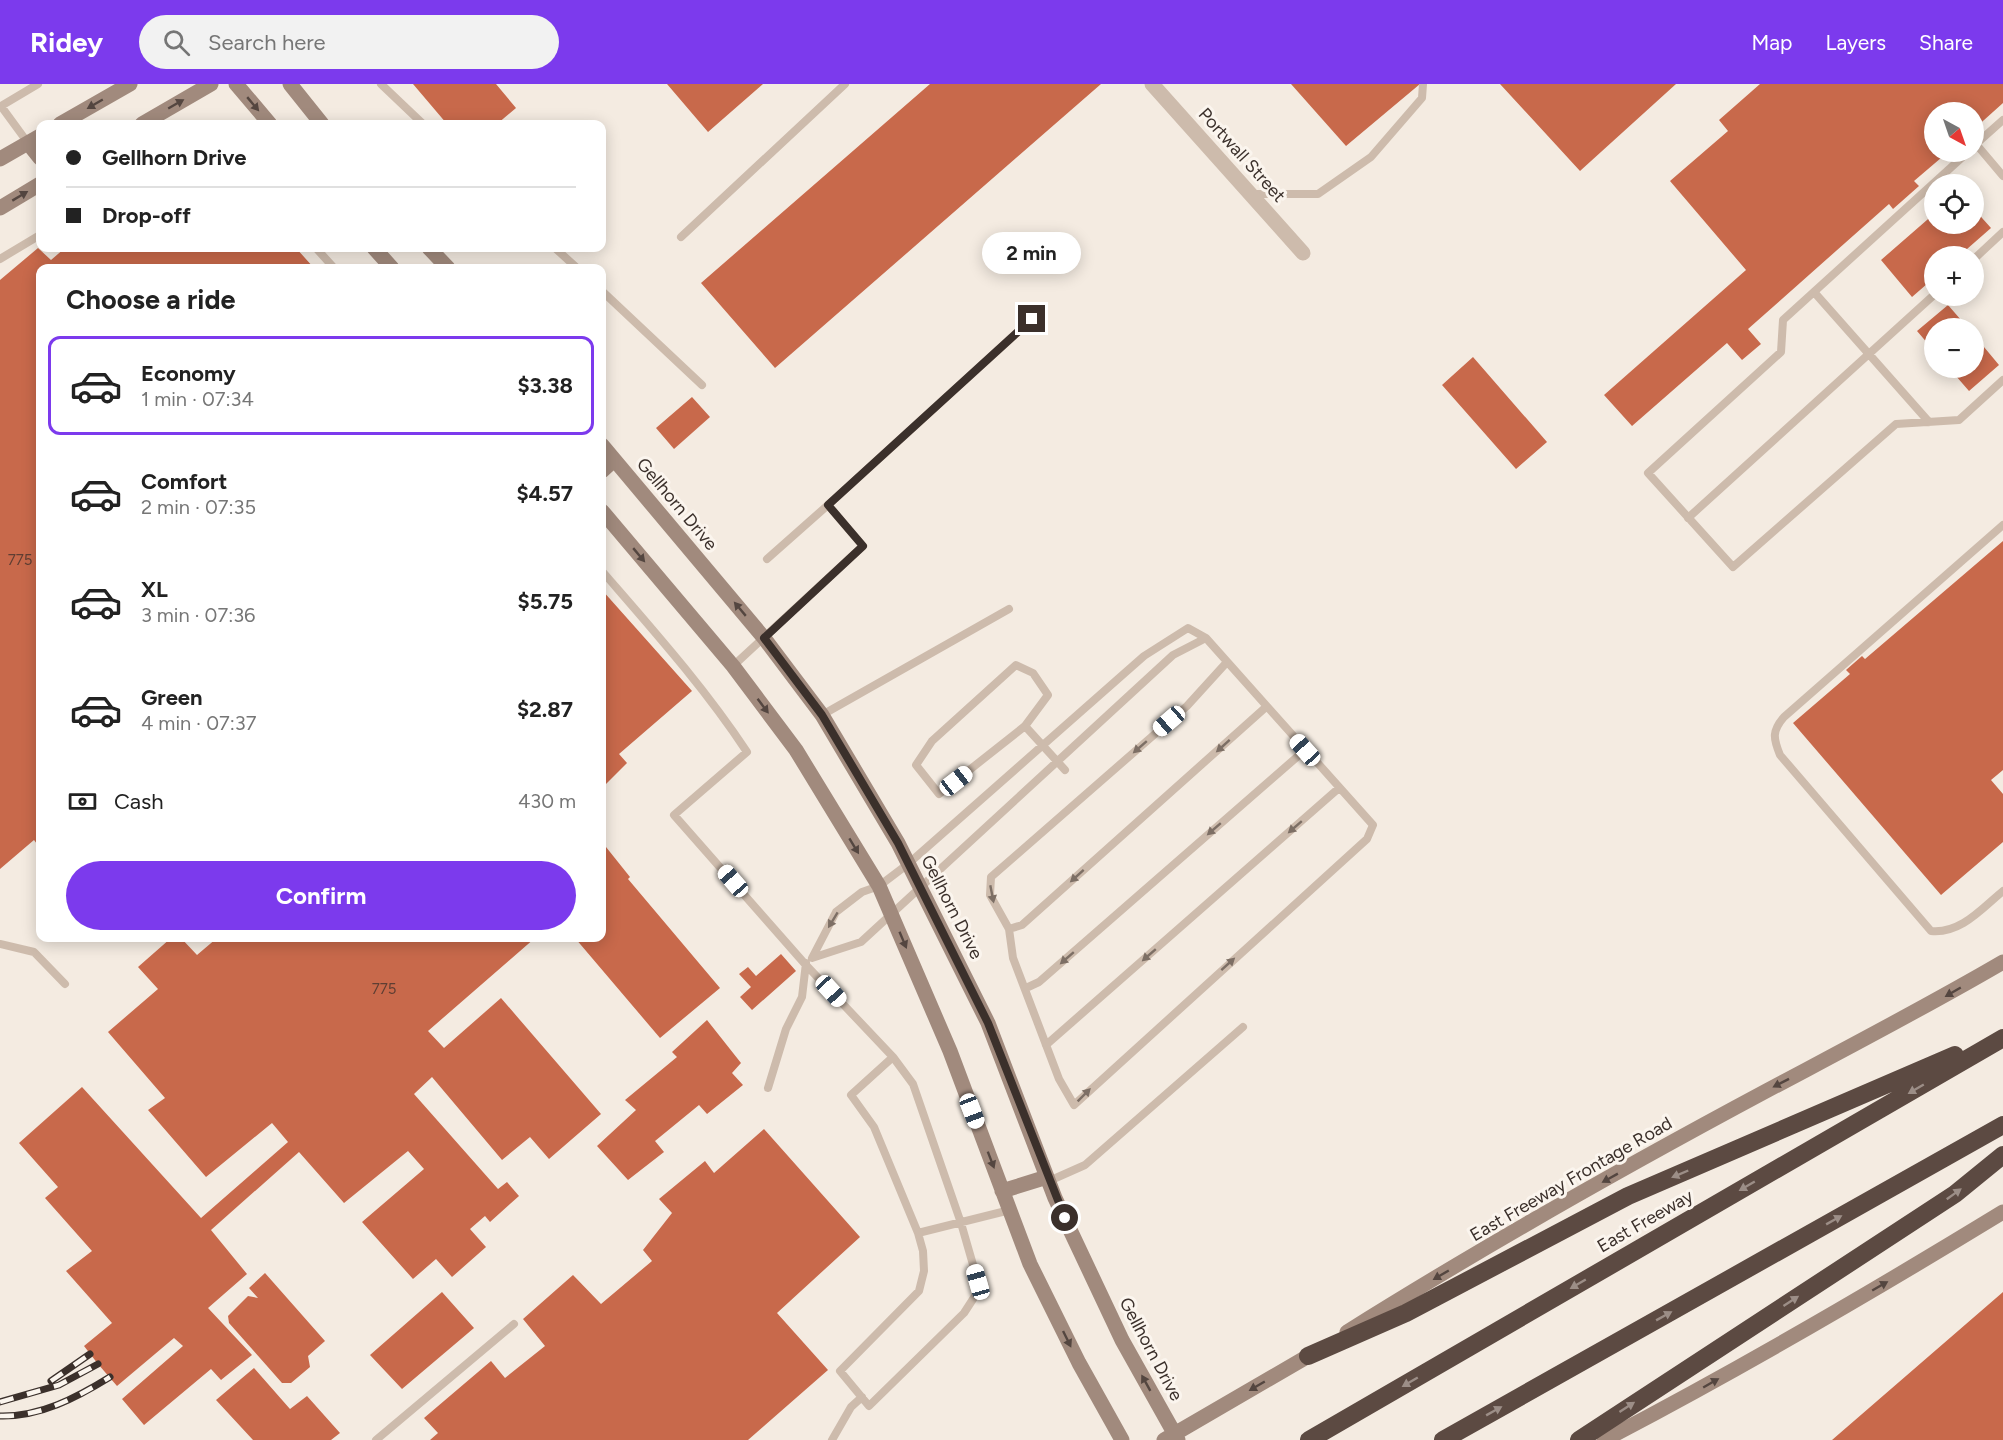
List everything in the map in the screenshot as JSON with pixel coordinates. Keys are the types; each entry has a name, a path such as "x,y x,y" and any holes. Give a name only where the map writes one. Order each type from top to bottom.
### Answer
{"highway":[{"path":"1308,1356 1406,1313 1628,1196 2003,1034"},
{"name":"East Freeway","path":"1309,1440 2003,1038"},
{"path":"1443,1440 2003,1125"},
{"path":"1579,1440 1955,1194 2003,1155"}],"main road":[{"path":"67,120 130,84"},
{"path":"149,120 210,84"},
{"path":"236,84 267,120"},
{"path":"290,84 319,120"},
{"path":"0,159 34,139"},
{"path":"0,208 36,186"},
{"path":"378,252 388,264"},
{"path":"433,252 444,264"},
{"name":"Gellhorn Drive","path":"606,450 764,638 822,715 908,864 988,1023 1048,1179 1122,1340 1172,1438"},
{"path":"606,467 614,459"},
{"path":"606,516 733,666 796,750 879,886 950,1051 1030,1263 1079,1364 1122,1440"},
{"name":"East Freeway Frontage Road","path":"1172,1438 1398,1300 1603,1182 1768,1090 1909,1017 2003,962"},
{"path":"1002,1191 1048,1179"},
{"path":"1604,1440 1698,1391 1906,1272 2003,1212"}],"street":[{"name":"Portwall Street","path":"1152,84 1303,253"}],"lane":[{"path":"34,139 1,106 38,84"},
{"path":"381,84 419,120"},
{"path":"681,237 845,84"},
{"path":"1251,194 1318,194 1371,157 1422,98 1423,84"},
{"path":"1984,137 2003,120"},
{"path":"1984,155 2003,176"},
{"path":"1957,162 1783,320 1781,351 1648,473 1733,567 1896,424 1959,420 2003,380"},
{"path":"1984,250 2003,232"},
{"path":"0,259 36,237"},
{"path":"320,252 330,264"},
{"path":"559,252 573,264"},
{"path":"1814,292 1929,422"},
{"path":"606,295 702,385"},
{"path":"1688,518 1924,304"},
{"path":"767,559 1032,319"},
{"path":"733,666 863,546 828,505"},
{"path":"2003,525 1784,717 1775,727 1773,738 1780,755 1931,931 1946,932 1958,927 2003,891"},
{"path":"606,576 674,653 719,709 747,752 674,815 808,961 893,1057 913,1084 961,1223 978,1282 975,1296 963,1313 869,1406 840,1371 919,1291 924,1271 923,1251 918,1233 874,1127 851,1095 893,1057"},
{"path":"822,715 1009,609"},
{"path":"768,1088 786,1029 802,998 808,961 836,912 862,892 879,886 908,864 1153,650 1188,628 1206,638 1373,825 1367,839 1074,1105 1059,1079 1013,958 1009,929 990,895 991,877 1187,706 1227,662"},
{"path":"808,961 861,942 1173,656 1206,638"},
{"path":"1016,665 1034,673 1048,695 1025,726 939,794 916,765 932,741 1016,665"},
{"path":"1009,929 1022,925 1266,707"},
{"path":"1025,726 1065,770"},
{"path":"1026,988 1039,982 1305,750"},
{"path":"1046,1045 1339,788"},
{"path":"0,944 34,952 65,984"},
{"path":"1048,1179 1085,1165 1243,1027"},
{"path":"918,1233 1010,1210"},
{"path":"376,1440 514,1324"},
{"path":"832,1440 851,1407 862,1397"}],"building":[{"path":"413,84 496,84 516,108 502,120 444,120"},
{"path":"667,84 763,84 708,132"},
{"path":"930,84 1101,84 775,368 701,283"},
{"path":"1291,84 1420,84 1346,146"},
{"path":"1500,84 1676,84 1580,171"},
{"path":"1760,84 2003,84 2003,103 1984,120 1984,102 1924,102 1924,162 1936,162 1914,181 1919,186 1893,209 1889,204 1748,329 1761,344 1742,360 1727,343 1632,426 1604,395 1746,270 1670,181 1728,131 1719,120"},
{"path":"1984,220 1991,228 1970,246 1924,246 1924,287 1912,297 1881,260 1924,223 1924,234 1984,234"},
{"path":"36,250 36,252 42,252 51,260 60,252 300,252 310,264 36,264 36,843 34,840 0,869 0,280"},
{"path":"1949,306 1959,318 1932,318"},
{"path":"1924,325 1924,339 1917,331"},
{"path":"1984,347 1999,365 1984,378"},
{"path":"1473,357 1547,442 1516,469 1442,385"},
{"path":"1958,378 1984,378 1969,391"},
{"path":"692,397 710,417 674,449 656,428"},
{"path":"2003,541 2003,770 1991,780 2003,794 2003,842 1941,895 1793,723 1850,674 1846,670 1862,656 1865,659"},
{"path":"606,594 692,691 619,754 627,763 606,784"},
{"path":"606,847 630,877 628,879 720,988 660,1038 578,942 606,942"},
{"path":"166,942 185,942 197,955 212,942 530,942 428,1031 444,1048 501,998 601,1114 549,1159 530,1137 502,1160 432,1077 414,1094 498,1189 507,1182 519,1196 490,1222 485,1216 470,1229 486,1247 452,1277 436,1259 413,1279 362,1222 424,1169 408,1151 344,1203 299,1152 211,1230 247,1274 208,1308 252,1355 221,1380 211,1369 144,1425 122,1399 183,1346 174,1338 117,1386 98,1364 84,1346 112,1323 66,1271 92,1251 45,1198 58,1187 19,1143 82,1087 201,1218 288,1142 272,1123 206,1177 148,1110 165,1098 108,1032 158,989 138,967"},
{"path":"781,954 796,971 752,1010 740,997 751,987 739,974 748,967 756,976"},
{"path":"707,1020 741,1063 732,1073 743,1085 707,1114 699,1105 655,1141 664,1152 628,1180 597,1146 636,1110 625,1100 677,1057 672,1052"},
{"path":"764,1129 860,1237 777,1313 828,1370 748,1440 430,1440 438,1433 424,1418 491,1361 505,1378 545,1346 523,1319 573,1275 601,1304 652,1261 643,1250 672,1213 659,1199 705,1161 714,1173"},
{"path":"265,1273 325,1341 308,1356 310,1367 291,1383 282,1383 229,1323 228,1316 248,1296 258,1298 249,1288"},
{"path":"442,1292 474,1328 402,1389 370,1355"},
{"path":"2003,1292 2003,1440 1832,1440"},
{"path":"254,1368 290,1409 307,1396 340,1433 331,1440 253,1440 216,1400"}],"railway":[{"path":"51,1381 90,1354"},
{"path":"0,1402 59,1385 98,1364"},
{"path":"0,1416 43,1410 84,1392 110,1377"}],"route":[{"path":"1032,319 828,505 863,546 764,638 822,715 898,843 988,1023 1055,1198 1065,1218"}]}
